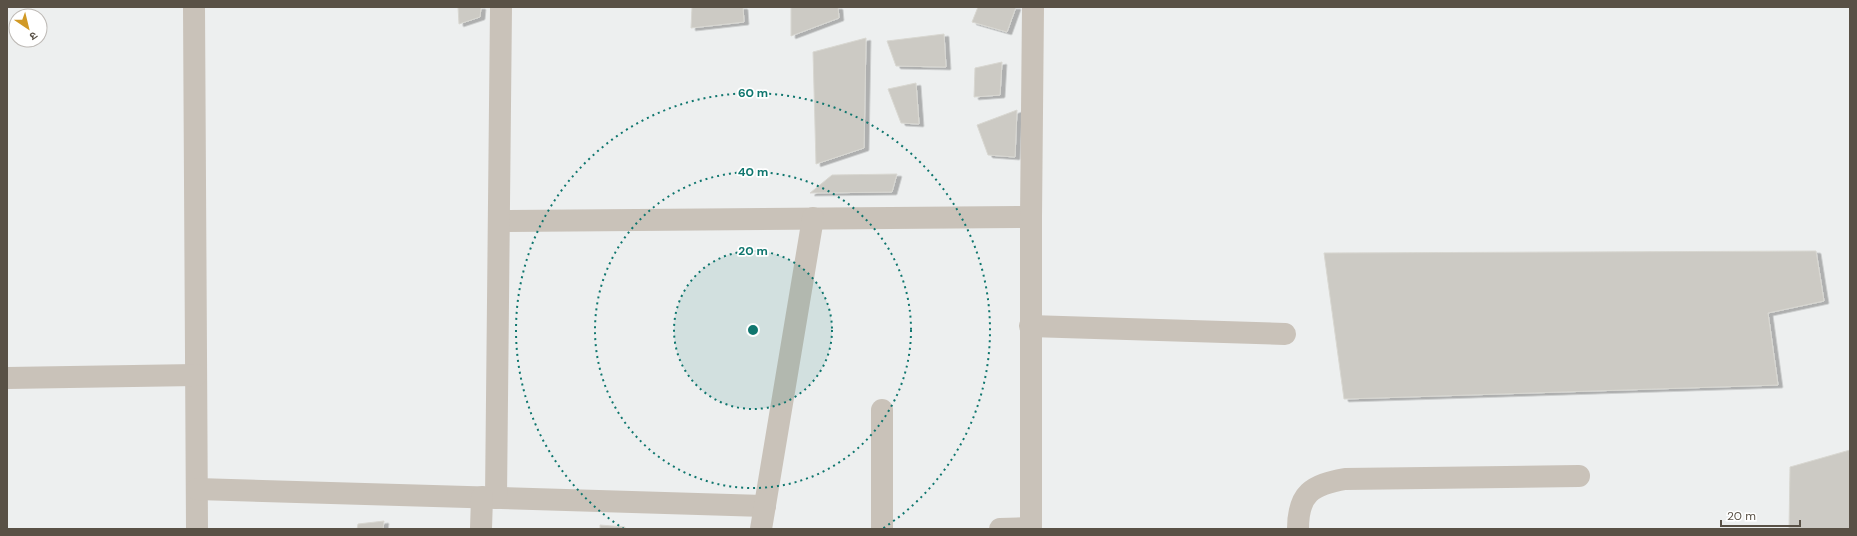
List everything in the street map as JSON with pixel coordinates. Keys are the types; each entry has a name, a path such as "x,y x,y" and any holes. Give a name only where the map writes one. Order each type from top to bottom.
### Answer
{"street":[{"path":"194,7 197,529"},
{"path":"481,529 489,498 499,221 501,7"},
{"path":"1000,529 1031,529 1030,326 1033,7"},
{"path":"499,221 1031,217"},
{"path":"761,529 813,218"},
{"path":"1030,326 1285,334"},
{"path":"7,378 196,375"},
{"path":"882,410 882,529"},
{"path":"1298,529 1298,516 1302,501 1310,490 1326,482 1345,479 1579,476"},
{"path":"197,489 765,506"}],"building":[{"path":"458,7 481,7 480,17 459,24"},
{"path":"692,7 743,7 744,22 691,28"},
{"path":"791,7 838,7 839,18 791,36"},
{"path":"978,7 1016,7 1007,32 972,22"},
{"path":"944,34 946,67 896,66 887,41"},
{"path":"866,38 864,148 816,164 813,52"},
{"path":"1002,62 1000,95 974,97 975,68"},
{"path":"916,83 919,124 901,123 888,89"},
{"path":"1017,110 1015,157 988,155 977,125"},
{"path":"897,174 892,192 810,193 832,175"},
{"path":"1816,251 1824,301 1768,313 1778,385 1344,399 1324,253"},
{"path":"1850,450 1850,529 1789,529 1790,467"},
{"path":"384,521 383,529 357,529 358,524"},
{"path":"600,525 625,527 625,529 600,529"}]}
